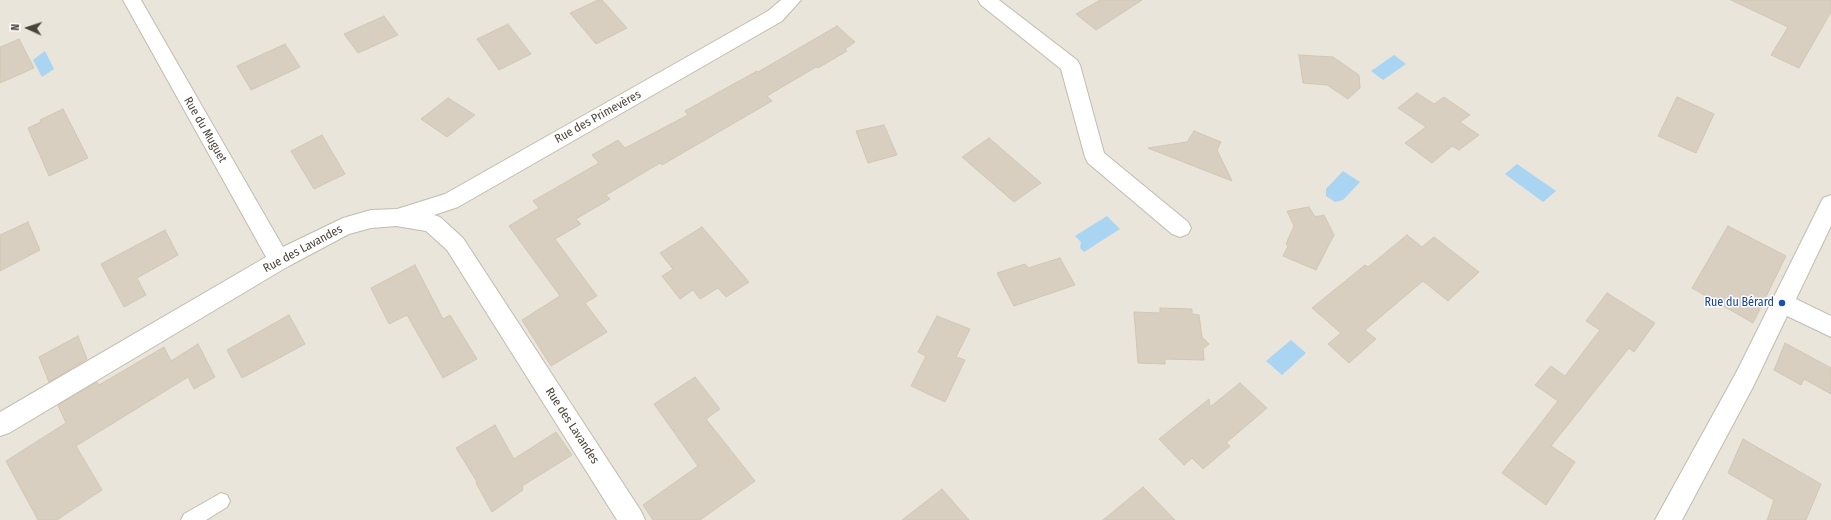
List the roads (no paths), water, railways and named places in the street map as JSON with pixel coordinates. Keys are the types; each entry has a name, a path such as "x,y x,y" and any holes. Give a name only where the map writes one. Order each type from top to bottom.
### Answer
{"street":[{"name":"Rue du Muguet","path":"132,0 279,260"},
{"name":"Rue des Primevères","path":"396,217 450,201 775,16 792,0"},
{"path":"987,0 1070,65 1095,157 1180,228"},
{"path":"1668,520 1745,379 1831,204"},
{"name":"Rue des Lavandes","path":"0,425 279,260 343,227 371,219 396,217 432,223 455,244 632,520"},
{"path":"1782,303 1831,327"}],"lane":[{"path":"190,520 221,501"}],"water":[{"path":"45,51 54,69 42,77 33,60"},
{"path":"1394,55 1406,64 1383,80 1371,71"},
{"path":"1517,164 1556,191 1543,202 1505,174"},
{"path":"1343,171 1360,182 1343,200 1335,202 1326,196 1326,189"},
{"path":"1107,216 1120,229 1084,252 1080,248 1081,242 1075,236"},
{"path":"1291,340 1306,353 1282,375 1266,361"}],"place":[{"name":"Rue du Bérard","path":"1782,303"}]}
